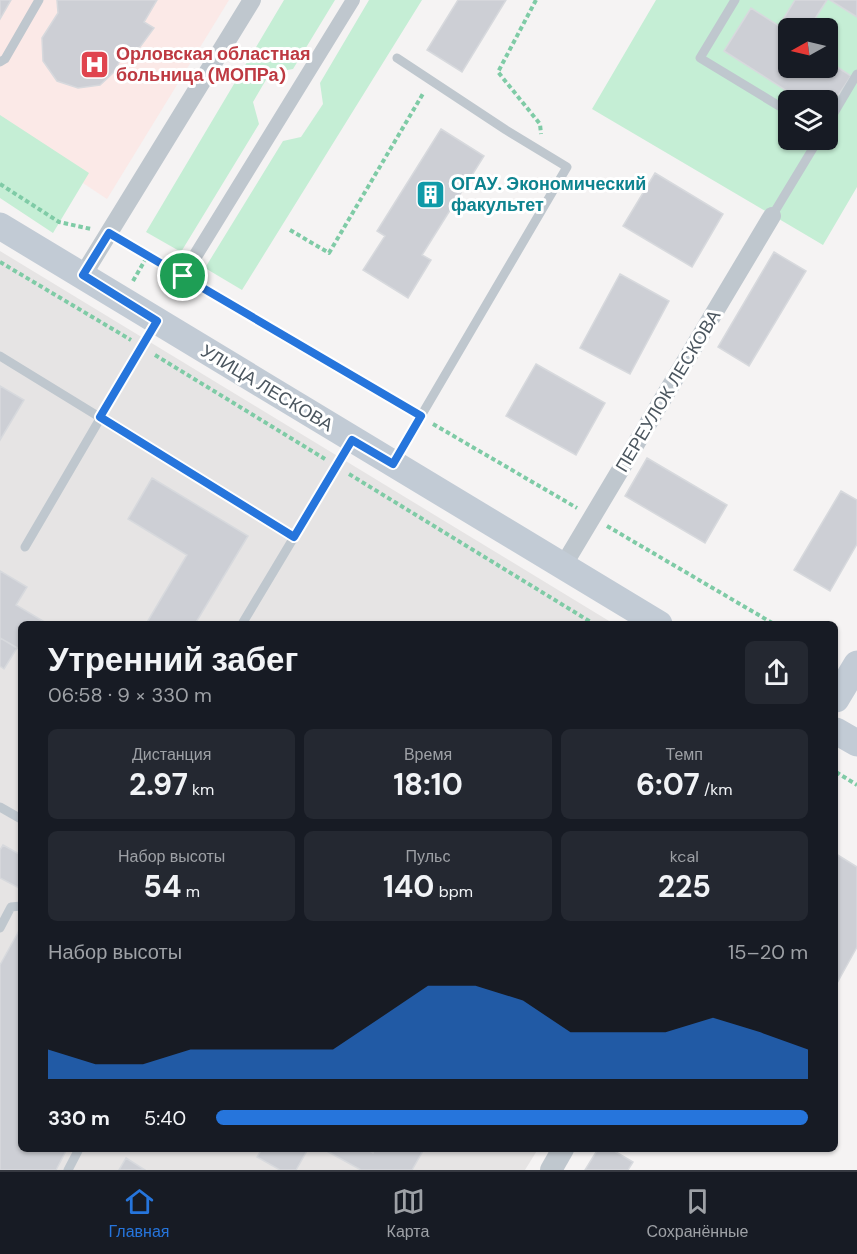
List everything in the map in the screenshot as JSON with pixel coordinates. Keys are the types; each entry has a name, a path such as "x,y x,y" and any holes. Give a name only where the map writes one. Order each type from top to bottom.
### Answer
{"main road":[{"name":"УЛИЦА ЛЕСКОВА","path":"0,226 653,621"},
{"path":"838,696 857,664"},
{"path":"838,732 857,743"}],"street":[{"path":"83,275 252,0"},
{"path":"183,276 352,0"},
{"name":"ПЕРЕУЛОК ЛЕСКОВА","path":"563,566 772,216"},
{"path":"550,1170 561,1152"}],"lane":[{"path":"0,62 39,0"},
{"path":"735,0 700,58 778,105"},
{"path":"393,464 567,167 397,58"},
{"path":"838,106 857,74"},
{"path":"772,216 812,150"},
{"path":"25,547 157,321"},
{"path":"0,356 294,537"},
{"path":"244,621 352,440"},
{"path":"0,807 18,817"},
{"path":"0,928 11,907 18,906"},
{"path":"68,1170 77,1152"}],"path":[{"path":"536,0 498,72 540,124 543,153"},
{"path":"290,230 329,253 431,81"},
{"path":"0,184 59,222 109,233 769,621"},
{"path":"0,262 142,346 589,621"},
{"path":"838,773 857,785"}],"shaded area":[{"name":"Орловская областная больница (МОПРа)","path":"0,0 229,0 107,199 0,128"},
{"path":"0,251 609,621 18,621 18,1152 536,1152 525,1170 0,1170"}],"green space":[{"path":"284,0 335,0 293,69 270,73 253,102 259,124 181,252 146,232"},
{"path":"369,0 422,0 242,290 205,268 283,141 301,137 323,104 320,83"},
{"path":"656,0 857,0 857,187 823,245 592,109"},
{"path":"0,115 89,173 53,233 0,198"}],"building":[{"path":"0,0 11,0 0,19"},
{"path":"57,0 157,0 144,22 154,28 140,47 123,55 114,72 100,85 78,88 57,81 43,61 42,38 58,13"},
{"path":"458,0 506,0 462,72 427,50"},
{"path":"795,0 827,0 815,18 784,18"},
{"path":"830,0 857,0 857,17"},
{"path":"751,8 778,25 778,78 838,78 838,68 851,76 838,96 838,90 785,90 724,51"},
{"name":"ОГАУ. Экономический факультет","path":"441,129 484,156 422,255 431,260 408,298 363,270 385,236 377,231"},
{"path":"655,173 723,214 692,267 623,226"},
{"path":"774,252 806,271 749,366 718,347"},
{"path":"620,274 669,301 630,374 580,348"},
{"path":"536,364 605,403 576,455 506,416"},
{"path":"0,386 24,400 0,440"},
{"path":"647,458 727,505 705,543 625,496"},
{"path":"152,478 248,536 197,621 148,621 187,555 128,519"},
{"path":"841,491 857,500 857,544 830,591 794,570"},
{"path":"0,571 27,587 16,605 43,621 18,621 18,648 0,638"},
{"path":"0,638 17,648 4,669 0,666"},
{"path":"3,845 18,853 18,887 0,878 0,850"},
{"path":"838,855 857,867 857,947 838,981"},
{"path":"18,932 18,1152 65,1152 56,1170 0,1170 0,965"},
{"path":"260,1152 306,1152 296,1170 280,1170 257,1157"},
{"path":"328,1152 422,1152 412,1170 361,1170"},
{"path":"596,1152 616,1152 633,1162 628,1170 585,1170"},
{"path":"126,1158 145,1170 119,1170"}],"place":[{"name":"Орловская областная больница (МОПРа)","path":"95,64"},
{"name":"ОГАУ. Экономический факультет","path":"430,194"}],"route":[{"path":"109,233 183,276 421,416 393,464 352,440 294,537 100,417 157,321 83,275 109,233"}]}
